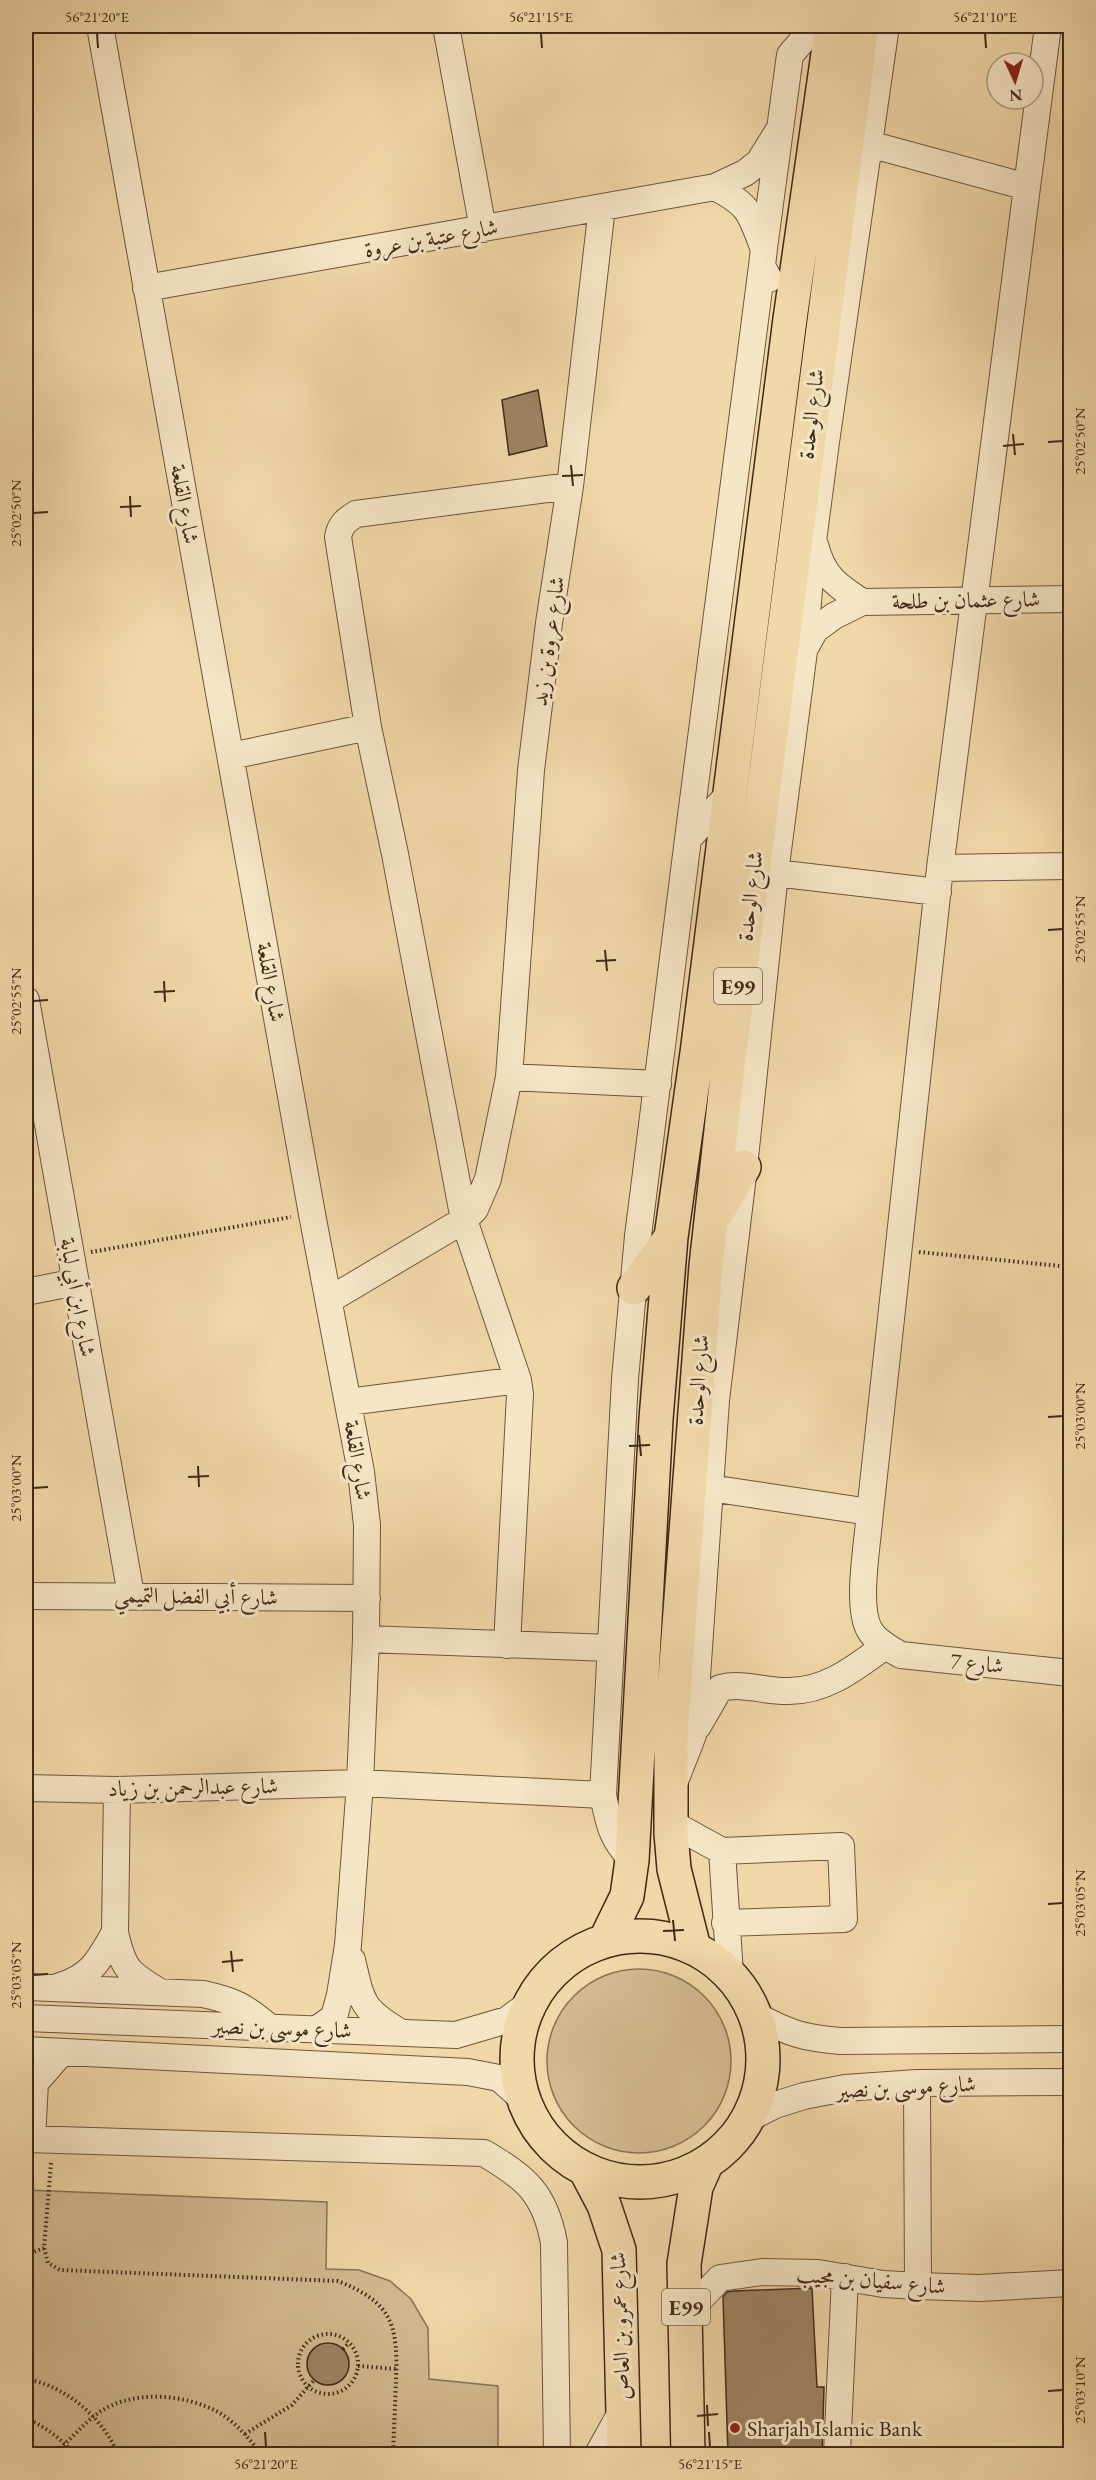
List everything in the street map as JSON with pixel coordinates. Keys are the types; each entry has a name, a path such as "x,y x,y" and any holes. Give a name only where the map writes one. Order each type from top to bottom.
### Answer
{"main road":[{"name":"شارع الوحدة","path":"604,1941 627,1896 632,1860 655,1442 671,1237 697,1053 790,319 832,26"},
{"name":"شارع الوحدة","path":"694,1948 674,1869 670,1807 671,1732 706,1266 728,1067 827,368 862,26"},
{"path":"712,1220 744,1167"},
{"path":"634,1288 671,1237"},
{"path":"634,1936 665,1939 694,1948 707,1955 730,1974 755,2015 762,2041 763,2068 758,2095 747,2119 723,2150 688,2172 647,2181 626,2181 585,2169 565,2156 548,2140 534,2121 524,2100 518,2076 517,2051 521,2026 530,2003 554,1971 578,1953 604,1941 634,1936"},
{"name":"E99","path":"688,2454 684,2264 696,2187 706,2162"},
{"name":"شارع عمرو بن العاص","path":"585,2169 604,2205 619,2250 624,2454"}],"street":[{"name":"شارع القلعة","path":"100,26 312,1214 361,1472 366,1514 367,1598 360,1783 348,1945 334,2017 317,2029"},
{"path":"446,26 483,229"},
{"path":"632,1860 618,1845 610,1828 603,1795 625,1379 688,839 794,26"},
{"path":"790,55 815,26"},
{"path":"693,1735 716,1400 744,1167 775,873 804,651 827,368 869,144 886,26"},
{"path":"725,1923 844,1919 841,1846 723,1851 670,1807 693,1735 720,1688 735,1684 788,1691 813,1689 842,1676 885,1646 869,1630 863,1607 870,1512 939,880 1048,26"},
{"name":"شارع عتبة بن عروة","path":"146,288 715,187 746,173 759,162 780,128"},
{"path":"869,144 1027,187"},
{"path":"715,187 739,200 751,215 763,257 790,319"},
{"name":"شارع عروة بن زيد","path":"464,1220 475,1209 488,1179 509,1077 531,770 549,623 570,486 602,207"},
{"path":"507,1644 520,1394 518,1380 464,1220 395,854 368,727 338,537 340,528 356,514 570,486"},
{"name":"شارع عثمان بن طلحة","path":"813,540 820,564 836,585 862,602"},
{"name":"شارع عثمان بن طلحة","path":"804,651 815,630 834,616 862,602 1071,599"},
{"path":"231,756 368,727"},
{"path":"688,839 729,794"},
{"path":"775,873 939,880 1071,866"},
{"name":"شارع ابن أبي لبابة","path":"26,1000 131,1595"},
{"path":"509,1077 658,1084"},
{"path":"329,1300 464,1220"},
{"path":"26,1292 76,1282"},
{"path":"348,1402 518,1380"},
{"path":"710,1488 870,1512"},
{"name":"شارع أبي الفضل التميمي","path":"26,1596 367,1598"},
{"path":"366,1639 610,1648"},
{"name":"شارع 7","path":"885,1646 902,1655 1071,1673"},
{"name":"شارع عبدالرحمن بن زياد","path":"26,1788 117,1790 360,1783 603,1795"},
{"path":"117,1790 115,1932 119,1954 128,1972 160,1992"},
{"path":"723,1851 725,1923 730,1974"},
{"path":"56,1988 77,1981 90,1971 115,1932"},
{"name":"شارع القلعة","path":"348,1945 358,1991 364,2003 379,2019 401,2032"},
{"path":"26,1987 203,1994 228,2000 246,2008 269,2027"},
{"name":"شارع موسى بن نصير","path":"26,2018 456,2035 507,2019 530,2003"},
{"name":"شارع موسى بن نصير","path":"755,2015 786,2032 813,2039 840,2042 1071,2039"},
{"name":"شارع موسى بن نصير","path":"26,2050 468,2072 499,2078 524,2100"},
{"path":"62,2052 35,2083 29,2139 484,2153 516,2172 536,2193 549,2219 554,2243 556,2454"},
{"name":"شارع موسى بن نصير","path":"747,2119 775,2105 804,2096 845,2088 917,2083 1071,2082"},
{"path":"917,2083 918,2286"},
{"name":"شارع سفيان بن مجيب","path":"686,2314 720,2278 762,2272 818,2273 883,2284 918,2286 979,2288 1071,2283"},
{"path":"837,2454 845,2277"},
{"path":"598,2454 623,2408"}],"path":[{"path":"71,1256 312,1214"},
{"path":"898,1251 1071,1267"},
{"path":"51,2162 44,2248 48,2263 60,2270 338,2281 362,2290 380,2306 393,2325 398,2349 393,2454"},
{"path":"26,2255 44,2248"},
{"path":"325,2335 342,2338 349,2343 356,2354 358,2366 353,2381 340,2392 323,2394 308,2387 299,2372 303,2347 317,2337 325,2335"},
{"path":"344,2349 349,2343"},
{"path":"358,2366 397,2369"},
{"path":"26,2379 65,2394 94,2417 111,2439 118,2454"},
{"path":"245,2433 292,2405 315,2379"},
{"path":"53,2454 94,2417 122,2402 143,2397 171,2397 196,2403 219,2413 245,2433 261,2454"},
{"path":"26,2418 44,2427 66,2444 74,2454"}],"shaded area":[{"path":"639,1969 674,1976 690,1984 704,1996 716,2010 724,2026 731,2061 724,2096 716,2112 704,2126 690,2138 674,2146 639,2153 604,2146 588,2138 574,2126 562,2112 554,2096 547,2061 554,2026 562,2010 574,1996 588,1984 604,1976"},
{"path":"26,2190 327,2202 326,2269 359,2270 390,2281 411,2299 428,2328 429,2379 498,2386 498,2454 26,2454"}],"building":[{"path":"538,390 547,446 509,455 502,400"},
{"path":"812,2288 817,2387 824,2387 822,2454 728,2454 723,2297 727,2292 734,2291"},
{"path":"328,2343 343,2349 349,2364 343,2379 328,2385 313,2379 307,2364 313,2349"}],"place":[{"name":"Sharjah Islamic Bank","path":"735,2428"}]}
